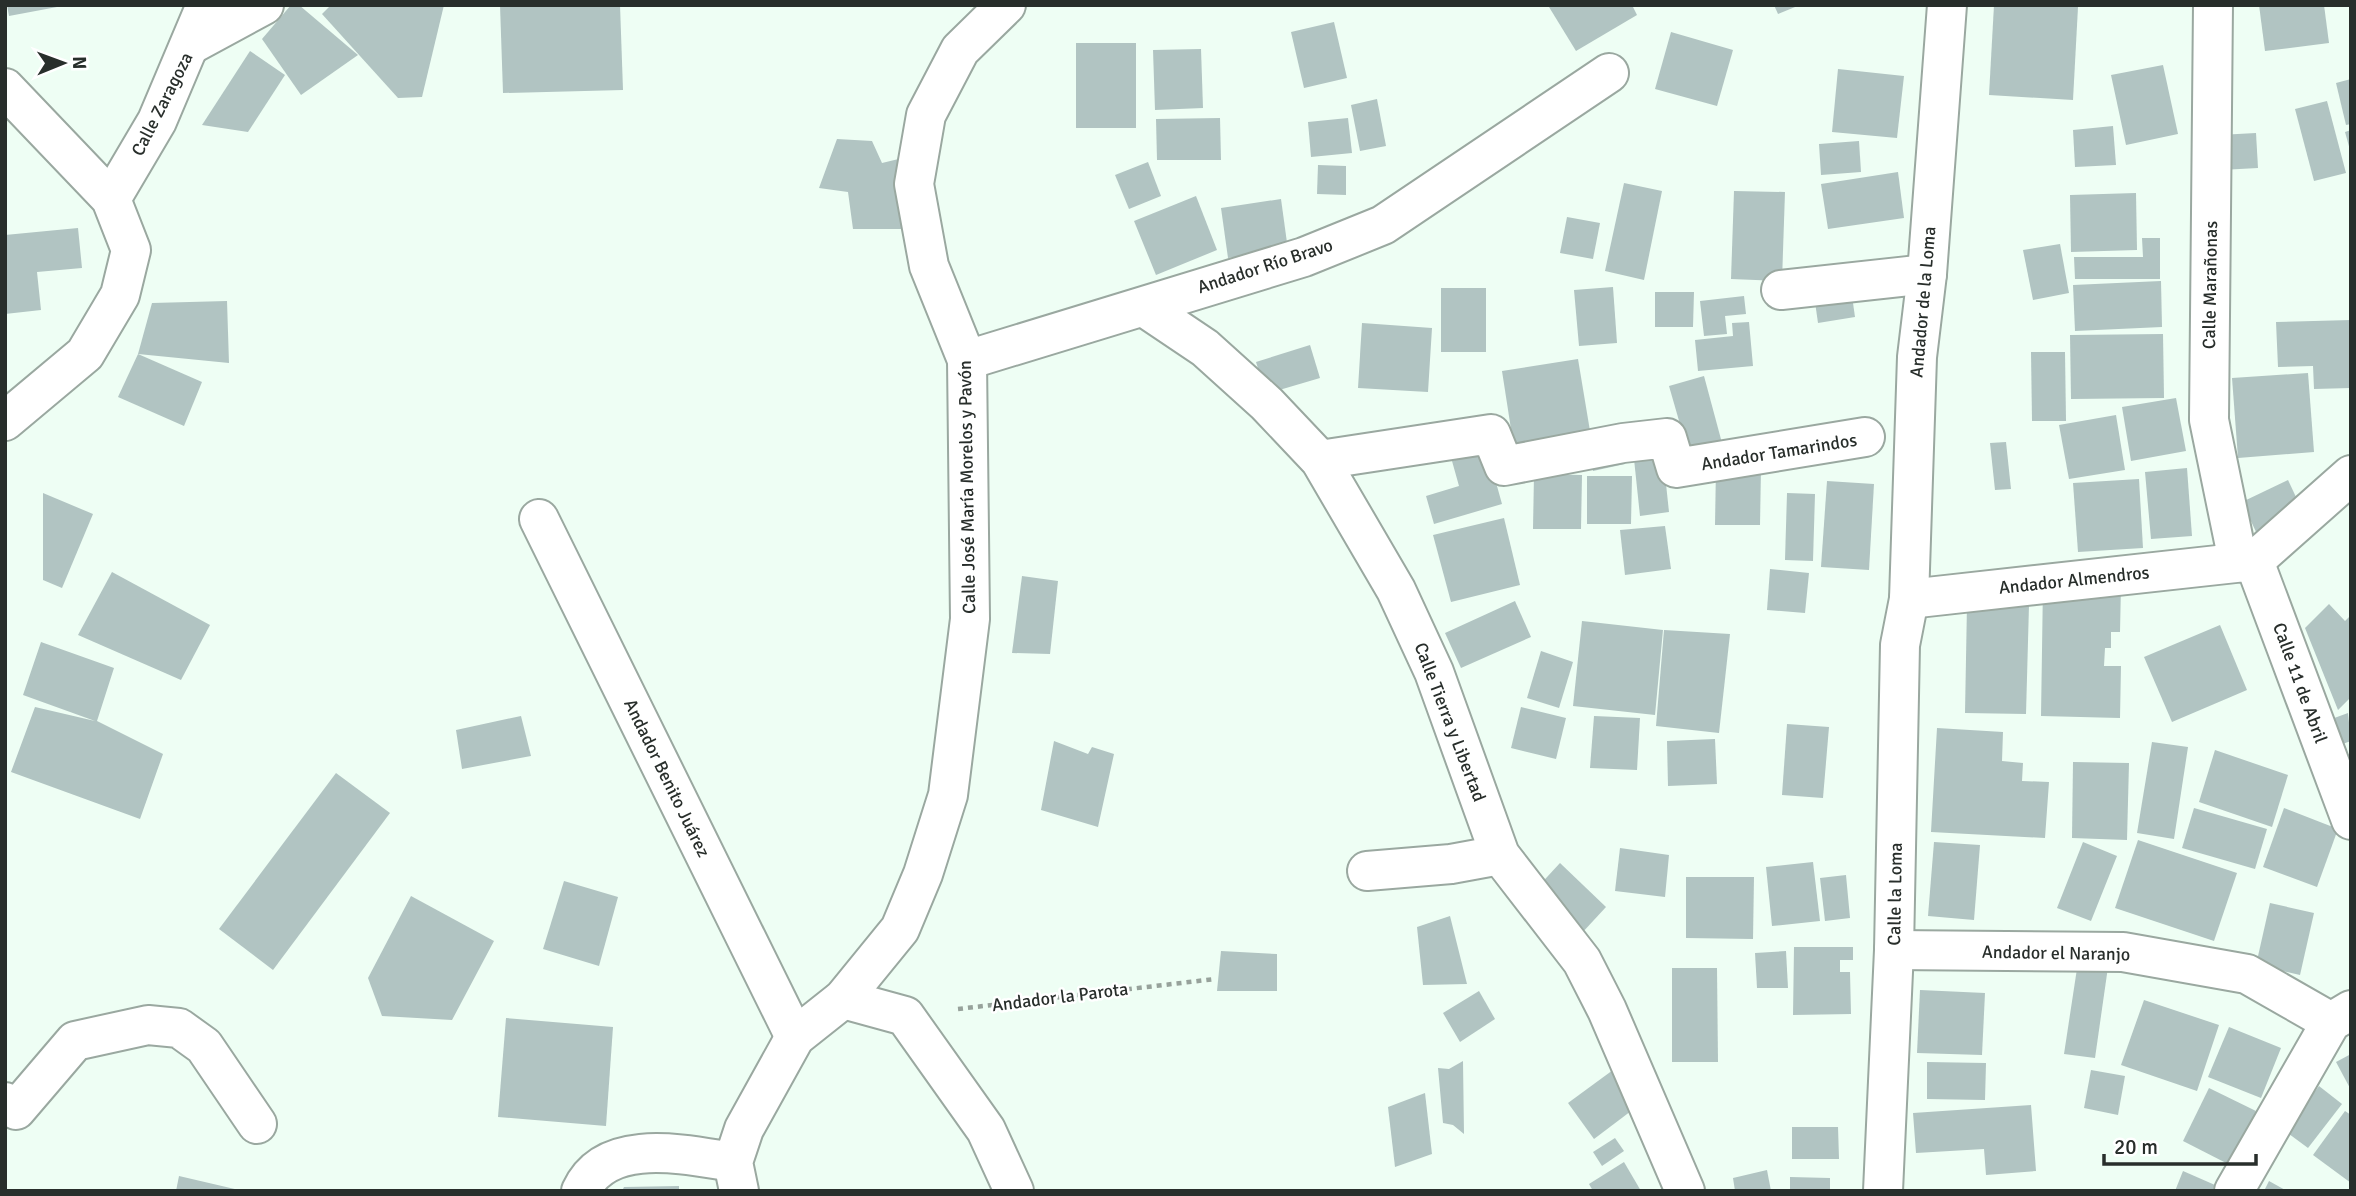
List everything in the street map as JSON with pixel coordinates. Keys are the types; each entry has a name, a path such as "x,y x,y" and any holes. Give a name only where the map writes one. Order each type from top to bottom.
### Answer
{"street":[{"name":"Calle Zaragoza","path":"111,199 157,121 192,44 206,5"},
{"path":"192,44 264,5"},
{"name":"Calle José María Morelos y Pavón","path":"795,1037 843,999 900,929 923,874 948,795 970,619 967,360 929,266 914,184 926,115 960,50 1006,5"},
{"name":"Andador de la Loma","path":"1909,598 1917,357 1927,274 1947,5"},
{"name":"Calle Marañonas","path":"2213,5 2209,420 2246,561"},
{"name":"Andador Río Bravo","path":"967,360 1304,257 1383,225 1609,73"},
{"path":"5,88 111,199 131,250 120,295 85,354 5,421"},
{"path":"1781,290 1927,274"},
{"name":"Calle Tierra y Libertad","path":"1144,307 1205,348 1267,404 1320,460 1396,590 1434,672 1500,855 1582,961 1607,1010 1685,1191"},
{"name":"Andador Tamarindos","path":"1320,460 1491,434 1504,466 1623,443 1667,438 1676,468 1865,438"},
{"path":"2246,561 2351,475"},
{"name":"Andador Benito Juárez","path":"539,519 795,1037"},
{"name":"Andador Almendros","path":"1909,598 2246,561"},
{"name":"Calle 11 de Abril","path":"2246,561 2351,820"},
{"name":"Calle la Loma","path":"1883,1191 1894,950 1900,645 1909,598"},
{"path":"1367,871 1451,864 1500,855"},
{"name":"Andador el Naranjo","path":"1894,950 2123,952 2247,974 2341,1016"},
{"path":"843,999 905,1016 986,1130 1014,1191"},
{"path":"2234,1191 2341,1016"},
{"path":"5,1102 16,1110 75,1041 148,1026 179,1028 204,1046 257,1124"},
{"path":"581,1191 584,1182 617,1156 663,1152 736,1176 744,1129 795,1037"}],"path":[{"name":"Andador la Parota","path":"905,1016 1215,979"}],"building":[{"path":"7,5 57,5 57,7 9,16"},
{"path":"291,5 299,5 358,55 301,95 262,39"},
{"path":"331,5 444,5 422,97 398,98 322,14"},
{"path":"500,5 620,5 623,90 503,93"},
{"path":"1632,5 1637,15 1576,51 1549,7"},
{"path":"1774,5 1800,5 1778,14"},
{"path":"1994,5 2078,7 2073,100 1989,95"},
{"path":"2259,5 2324,5 2329,43 2265,51"},
{"path":"1334,22 1347,78 1304,88 1291,32"},
{"path":"1671,32 1733,50 1717,106 1655,89"},
{"path":"1076,43 1136,43 1136,128 1076,128"},
{"path":"1201,49 1203,108 1155,110 1153,50"},
{"path":"250,51 285,75 248,132 202,125"},
{"path":"2163,65 2178,134 2126,145 2111,75"},
{"path":"1838,69 1904,76 1897,138 1832,132"},
{"path":"2351,79 2351,124 2346,125 2336,83"},
{"path":"1377,99 1386,146 1360,151 1351,105"},
{"path":"2327,101 2346,173 2314,181 2295,109"},
{"path":"1220,118 1221,160 1157,160 1156,119"},
{"path":"1348,118 1352,153 1311,157 1308,122"},
{"path":"2113,126 2116,165 2075,167 2073,130"},
{"path":"2351,130 2351,150 2350,150 2345,132"},
{"path":"2256,133 2258,168 2221,170 2219,135"},
{"path":"837,139 872,141 882,163 911,156 909,229 853,229 848,192 819,188"},
{"path":"1859,141 1861,172 1821,175 1819,144"},
{"path":"1148,162 1161,196 1129,209 1115,175"},
{"path":"1318,165 1346,166 1346,195 1317,194"},
{"path":"1898,172 1904,218 1828,229 1821,184"},
{"path":"1624,183 1662,191 1644,280 1605,271"},
{"path":"1734,191 1785,192 1782,281 1731,279"},
{"path":"2136,193 2137,250 2071,252 2070,195"},
{"path":"1196,196 1217,250 1156,275 1134,221"},
{"path":"1281,199 1288,250 1228,258 1221,208"},
{"path":"1567,217 1600,223 1593,259 1560,253"},
{"path":"78,228 82,268 37,272 41,310 5,314 5,235"},
{"path":"2142,238 2160,238 2160,279 2075,279 2074,257 2143,257"},
{"path":"2060,244 2069,293 2033,300 2023,250"},
{"path":"2161,281 2162,327 2075,331 2073,285"},
{"path":"1613,287 1617,343 1579,346 1574,290"},
{"path":"1441,288 1486,288 1486,352 1441,352"},
{"path":"1655,292 1694,292 1693,327 1655,327"},
{"path":"1744,296 1746,314 1725,316 1727,334 1704,336 1700,301"},
{"path":"1852,296 1855,317 1818,323 1815,302"},
{"path":"227,301 229,363 138,354 152,303"},
{"path":"2351,320 2351,388 2314,389 2313,366 2278,367 2276,322"},
{"path":"1749,322 1753,366 1698,371 1695,340 1733,336 1732,323"},
{"path":"1362,323 1432,328 1428,392 1358,388"},
{"path":"2163,334 2164,398 2071,399 2070,335"},
{"path":"1310,345 1320,378 1266,394 1256,362"},
{"path":"2031,352 2065,352 2066,421 2032,421"},
{"path":"138,354 202,382 184,426 118,397"},
{"path":"1578,359 1592,443 1515,455 1502,371"},
{"path":"2308,373 2314,452 2238,458 2232,378"},
{"path":"1704,376 1722,443 1688,452 1669,386"},
{"path":"2176,398 2186,451 2131,461 2122,407"},
{"path":"2116,415 2125,470 2069,479 2059,425"},
{"path":"2006,442 2011,489 1995,490 1990,443"},
{"path":"1487,450 1502,504 1434,524 1426,496 1459,486 1452,461"},
{"path":"1623,453 1625,464 1593,471 1591,458"},
{"path":"1663,456 1669,512 1640,516 1634,459"},
{"path":"1716,467 1761,468 1760,525 1715,525"},
{"path":"2187,468 2192,536 2151,539 2145,472"},
{"path":"1534,474 1582,475 1581,529 1533,529"},
{"path":"1587,476 1632,476 1631,524 1587,524"},
{"path":"2139,479 2143,548 2078,552 2073,483"},
{"path":"2288,480 2303,512 2257,534 2242,502"},
{"path":"1827,481 1874,484 1869,570 1821,567"},
{"path":"43,493 93,514 62,588 43,580"},
{"path":"1787,493 1815,494 1813,561 1785,560"},
{"path":"1504,518 1520,585 1451,602 1433,535"},
{"path":"1665,526 1671,569 1625,575 1620,530"},
{"path":"1770,569 1809,573 1805,613 1767,610"},
{"path":"112,572 210,625 181,680 78,635"},
{"path":"1022,576 1058,581 1050,654 1012,653"},
{"path":"2043,584 2121,585 2120,632 2111,632 2111,648 2105,648 2104,666 2121,666 2120,718 2041,716"},
{"path":"1515,601 1531,637 1461,668 1445,633"},
{"path":"1967,604 2029,605 2026,714 1965,713"},
{"path":"2329,604 2345,621 2351,615 2351,697 2338,710 2305,628"},
{"path":"1582,621 1663,630 1655,715 1573,706"},
{"path":"2220,625 2247,690 2172,722 2144,657"},
{"path":"1664,630 1730,634 1719,733 1656,726"},
{"path":"41,642 114,668 97,721 163,754 140,819 11,772 35,707 95,721 23,695"},
{"path":"1541,651 1573,662 1559,708 1527,698"},
{"path":"1521,707 1566,718 1556,759 1511,748"},
{"path":"2348,713 2351,741 2334,747 2326,721"},
{"path":"521,716 531,756 462,769 456,730"},
{"path":"1594,716 1640,718 1637,770 1590,768"},
{"path":"1787,724 1829,727 1823,798 1782,795"},
{"path":"1937,728 2003,732 2002,761 2023,763 2022,781 2049,782 2045,838 1931,832"},
{"path":"1715,739 1717,784 1668,786 1667,741"},
{"path":"1054,741 1088,754 1092,747 1114,754 1098,827 1041,810"},
{"path":"2152,742 2188,747 2174,839 2137,833"},
{"path":"2215,750 2288,775 2272,827 2199,802"},
{"path":"2073,762 2129,763 2127,840 2072,838"},
{"path":"336,773 390,813 273,970 219,929"},
{"path":"2194,808 2267,829 2255,869 2182,848"},
{"path":"2284,808 2338,829 2317,887 2263,867"},
{"path":"2138,840 2237,873 2214,941 2115,908"},
{"path":"1934,842 1980,845 1974,920 1928,916"},
{"path":"2083,842 2117,856 2091,921 2057,908"},
{"path":"1620,848 1669,855 1665,897 1615,891"},
{"path":"1813,862 1820,921 1772,926 1766,867"},
{"path":"1560,863 1606,907 1581,934 1535,890"},
{"path":"1846,875 1850,918 1825,921 1820,878"},
{"path":"1686,877 1754,877 1753,939 1686,938"},
{"path":"564,881 618,897 599,966 543,949"},
{"path":"411,896 494,941 452,1020 382,1016 368,978"},
{"path":"2270,903 2314,913 2300,975 2256,965"},
{"path":"1450,916 1467,984 1423,985 1417,927"},
{"path":"1794,947 1853,947 1853,960 1840,960 1840,972 1850,972 1851,1014 1793,1015"},
{"path":"1221,951 1277,954 1277,991 1217,991"},
{"path":"1786,951 1788,988 1757,988 1755,953"},
{"path":"2078,962 2108,967 2095,1058 2064,1054"},
{"path":"1672,968 1717,968 1718,1062 1672,1062"},
{"path":"1920,990 1985,993 1982,1055 1917,1053"},
{"path":"1479,991 1495,1019 1460,1042 1443,1013"},
{"path":"2144,1000 2219,1025 2197,1091 2121,1065"},
{"path":"506,1018 613,1027 606,1126 498,1117"},
{"path":"2229,1027 2281,1048 2261,1098 2208,1077"},
{"path":"2351,1054 2351,1090 2336,1062"},
{"path":"1463,1061 1464,1134 1453,1125 1443,1123 1438,1068 1449,1069"},
{"path":"1927,1062 1986,1063 1985,1100 1927,1099"},
{"path":"1613,1070 1639,1105 1594,1139 1568,1103"},
{"path":"2091,1070 2125,1076 2118,1115 2084,1108"},
{"path":"2319,1086 2342,1104 2308,1148 2285,1131"},
{"path":"2209,1088 2256,1111 2230,1165 2183,1141"},
{"path":"1425,1093 1432,1154 1395,1167 1388,1107"},
{"path":"2031,1105 2036,1171 1986,1175 1984,1149 1916,1153 1913,1113"},
{"path":"2345,1111 2351,1115 2351,1183 2313,1155"},
{"path":"1792,1127 1838,1127 1839,1159 1792,1159"},
{"path":"1615,1138 1624,1151 1602,1166 1593,1152"},
{"path":"1624,1162 1641,1191 1593,1191 1589,1184"},
{"path":"1767,1170 1771,1191 1735,1191 1733,1178"},
{"path":"2183,1171 2215,1185 2212,1191 2175,1191"},
{"path":"179,1176 239,1190 176,1191"},
{"path":"1790,1177 1830,1178 1830,1191 1790,1191"},
{"path":"2269,1181 2287,1191 2264,1191"},
{"path":"679,1186 679,1191 622,1191 624,1187"}]}
